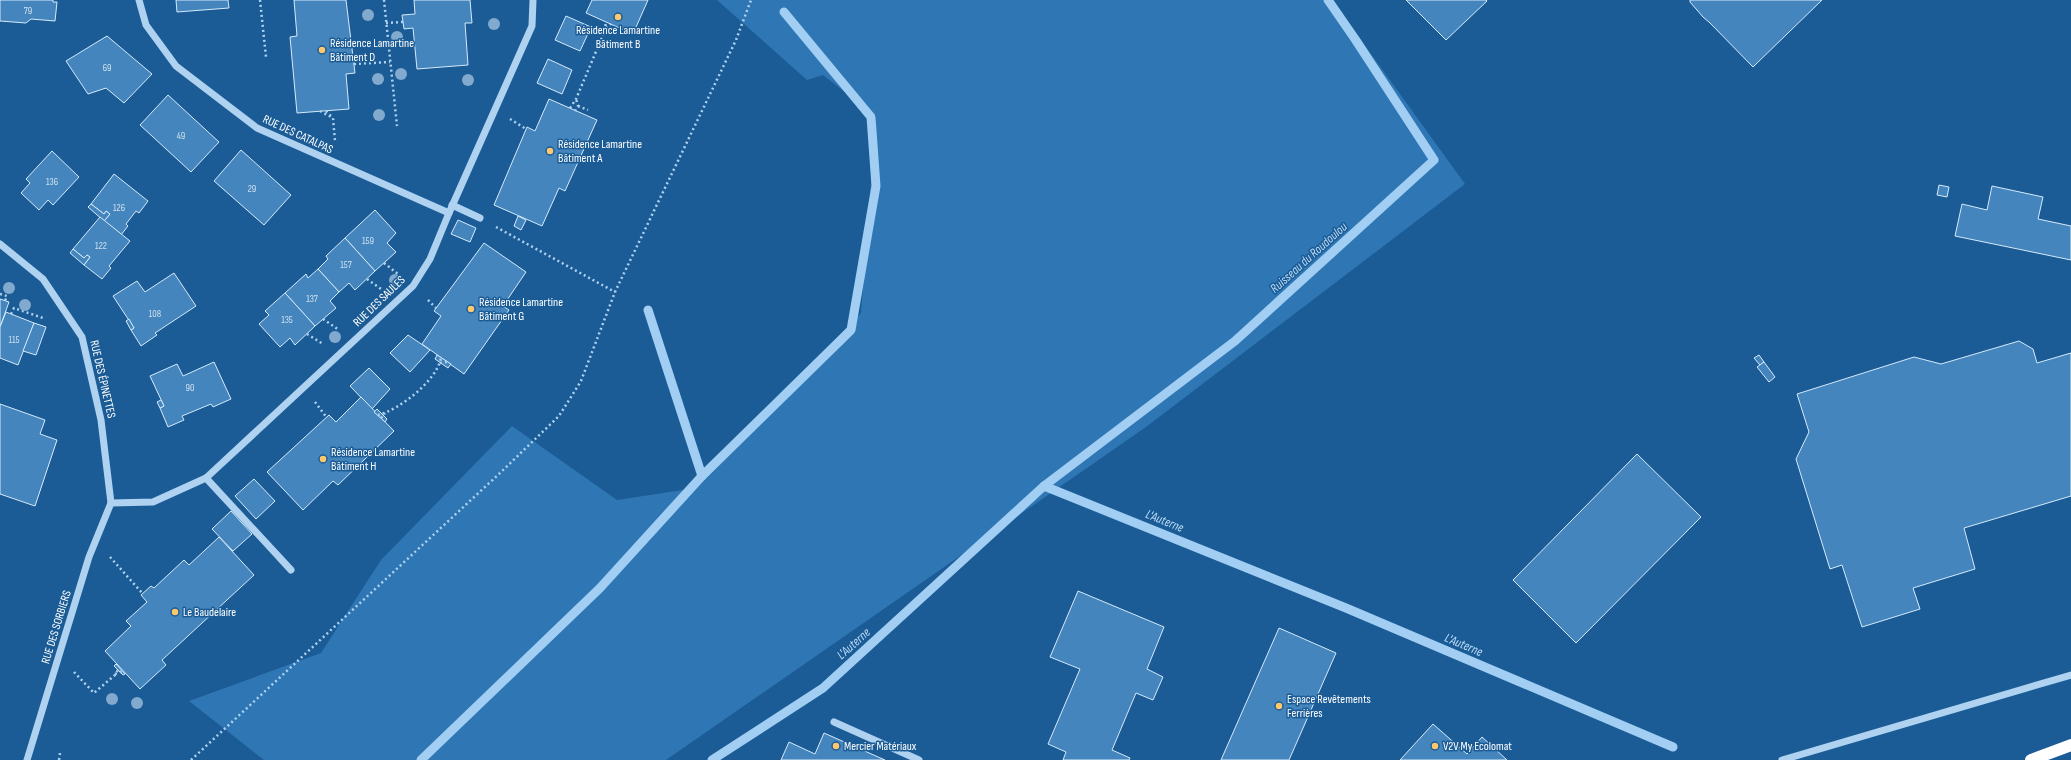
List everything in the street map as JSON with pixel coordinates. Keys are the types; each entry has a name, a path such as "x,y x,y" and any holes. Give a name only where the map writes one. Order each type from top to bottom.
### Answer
{"highway":[{"path":"2031,760 2071,745"}],"street":[{"name":"RUE DES CATALPAS","path":"138,0 146,24 176,66 257,128 448,213"},
{"name":"RUE DES SAULES","path":"111,503 152,502 206,478 413,286 430,259 448,213 532,26 533,0"},
{"path":"452,205 480,218"},
{"name":"RUE DES ÉPINETTES","path":"0,244 43,279 82,337 101,420 111,503"},
{"path":"206,478 291,570"},
{"name":"RUE DES SORBIERS","path":"27,760 88,557 111,503"},
{"path":"1782,760 2071,675"},
{"path":"834,722 918,760"}],"path":[{"path":"260,0 266,57"},
{"path":"384,0 397,126"},
{"path":"191,760 500,473 559,416 581,381 615,292 736,40 751,0"},
{"path":"386,23 403,22"},
{"path":"605,22 606,28"},
{"path":"570,108 576,99 606,28 611,24"},
{"path":"354,64 390,62"},
{"path":"576,99 578,106"},
{"path":"578,106 588,110"},
{"path":"575,110 578,106"},
{"path":"320,111 333,118"},
{"path":"326,111 333,118 337,164"},
{"path":"480,218 615,292"},
{"path":"0,294 7,296 5,301"},
{"path":"11,314 14,308 43,318"},
{"path":"381,418 386,413 418,393 440,363 441,357"},
{"path":"440,363 447,363"},
{"path":"378,415 386,413"},
{"path":"88,557 108,554 143,594"},
{"path":"59,655 94,693 115,675 120,668"},
{"path":"115,675 123,671"},
{"path":"60,753 60,760"}],"shaded area":[{"path":"717,0 1332,0 1465,184 1146,427 666,760 264,760 189,701 321,653 381,560 512,426 617,500 689,489 861,313 876,116 823,75 807,80"}],"building":[{"path":"0,0 53,0 53,2 57,2 55,21 31,19 26,23 0,21"},
{"path":"176,0 228,0 229,8 177,12"},
{"name":"Résidence Lamartine Bâtiment D","path":"294,0 346,0 355,73 346,74 349,109 297,113 290,37 297,36"},
{"path":"414,0 470,0 472,23 465,23 468,65 417,69 413,28 404,29 402,15 415,14"},
{"name":"Résidence Lamartine Bâtiment B","path":"592,0 648,0 633,34 586,13"},
{"path":"1406,0 1486,0 1487,1 1446,40"},
{"path":"1690,0 1822,0 1753,67 1703,17 1690,2"},
{"path":"566,16 591,27 580,51 555,40"},
{"path":"107,36 152,74 124,103 106,88 88,94 66,61"},
{"path":"548,59 572,70 562,94 537,83"},
{"path":"168,95 219,142 191,172 140,125"},
{"name":"Résidence Lamartine Bâtiment A","path":"549,99 597,120 565,191 559,188 542,226 494,205 527,127 535,131"},
{"path":"241,150 291,195 264,225 214,181"},
{"path":"52,151 79,177 53,205 48,200 39,210 21,193 30,183 26,179"},
{"path":"114,174 148,201 139,213 136,211 126,224 128,226 121,235 104,221 110,214 106,211 104,214 91,204"},
{"path":"1939,185 1949,187 1947,197 1937,195"},
{"path":"1992,186 2043,197 2038,219 2071,226 2071,260 1955,236 1962,204 1987,210"},
{"path":"91,204 104,214 106,211 110,214 104,221 88,207"},
{"path":"375,210 396,233 387,243 396,252 375,271 345,238"},
{"path":"518,216 526,220 521,230 514,226"},
{"path":"100,217 130,241 109,266 111,268 102,279 84,265 90,257 87,255 84,258 73,249"},
{"path":"458,220 476,228 470,242 451,234"},
{"path":"345,238 375,271 355,290 349,283 339,292 318,269 328,259 326,256"},
{"name":"Résidence Lamartine Bâtiment G","path":"484,243 526,272 503,306 509,310 464,374 422,344 441,316 434,311"},
{"path":"73,249 84,258 87,255 90,257 84,265 70,253"},
{"path":"318,269 339,292 330,301 336,308 315,326 285,293 306,274 308,278"},
{"path":"174,273 196,306 155,333 157,335 141,346 131,330 134,328 113,296 137,281 145,292"},
{"path":"285,293 315,326 295,345 290,338 280,347 259,324 269,315 265,311"},
{"path":"0,299 9,302 0,327"},
{"path":"6,312 34,323 18,365 0,358 0,327"},
{"path":"129,319 134,328 131,330 126,321"},
{"path":"34,323 46,327 36,355 23,351"},
{"path":"408,335 430,350 410,372 390,353"},
{"path":"2019,341 2033,349 2037,363 2071,353 2071,496 1964,528 1975,569 1913,588 1920,609 1862,627 1842,565 1830,569 1796,459 1809,432 1797,394 1914,357 1941,364"},
{"path":"437,355 451,364 448,368 435,359"},
{"path":"1759,355 1764,362 1760,365 1754,358"},
{"path":"214,362 231,399 213,407 211,404 182,416 184,420 168,427 160,408 164,406 150,376 177,364 183,376"},
{"path":"1764,362 1775,377 1769,382 1757,367"},
{"path":"369,368 390,389 372,409 350,386"},
{"name":"Résidence Lamartine Bâtiment H","path":"361,397 394,431 338,485 333,481 303,510 267,472 329,415 336,422"},
{"path":"161,400 164,406 160,408 157,402"},
{"path":"0,404 45,420 40,434 57,440 35,506 0,494"},
{"path":"377,409 387,419 385,422 374,412"},
{"path":"1637,454 1701,517 1576,643 1513,580"},
{"path":"254,479 275,501 256,519 235,496"},
{"path":"231,511 252,534 233,551 212,529"},
{"name":"Le Baudelaire","path":"219,537 254,575 162,660 166,665 140,689 105,651 131,626 126,621 147,602 141,595 151,586 154,588 184,560 189,565"},
{"path":"1078,591 1164,627 1147,669 1163,677 1153,700 1136,693 1112,750 1130,758 1129,760 1063,760 1066,752 1048,744 1080,669 1050,657"},
{"name":"Espace Revêtements Ferrières","path":"1279,628 1336,653 1289,760 1221,760"},
{"path":"116,664 125,674 123,675 114,666"},
{"name":"V2V My Ecolomat","path":"1433,724 1467,754 1482,737 1507,760 1400,760"},
{"name":"Mercier Matériaux","path":"824,733 885,760 781,760 789,742 815,754"}],"waterway":[{"name":"Ruisseau du Roudoulou","path":"1044,486 1235,341 1434,160 1328,0"},
{"path":"702,476 851,330 876,186 871,117 784,12"},
{"path":"421,760 600,588 702,476 648,310"},
{"name":"L'Auterne","path":"712,760 823,688 1044,486 1346,608 1673,747"}],"place":[{"name":"Résidence Lamartine Bâtiment B","path":"618,17"},
{"name":"Résidence Lamartine Bâtiment D","path":"322,50"},
{"name":"Résidence Lamartine Bâtiment A","path":"550,151"},
{"name":"Résidence Lamartine Bâtiment G","path":"471,309"},
{"name":"Résidence Lamartine Bâtiment H","path":"323,459"},
{"name":"Le Baudelaire","path":"175,612"},
{"name":"Espace Revêtements Ferrières","path":"1279,706"},
{"name":"Mercier Matériaux","path":"836,746"},
{"name":"V2V My Ecolomat","path":"1435,746"}]}
